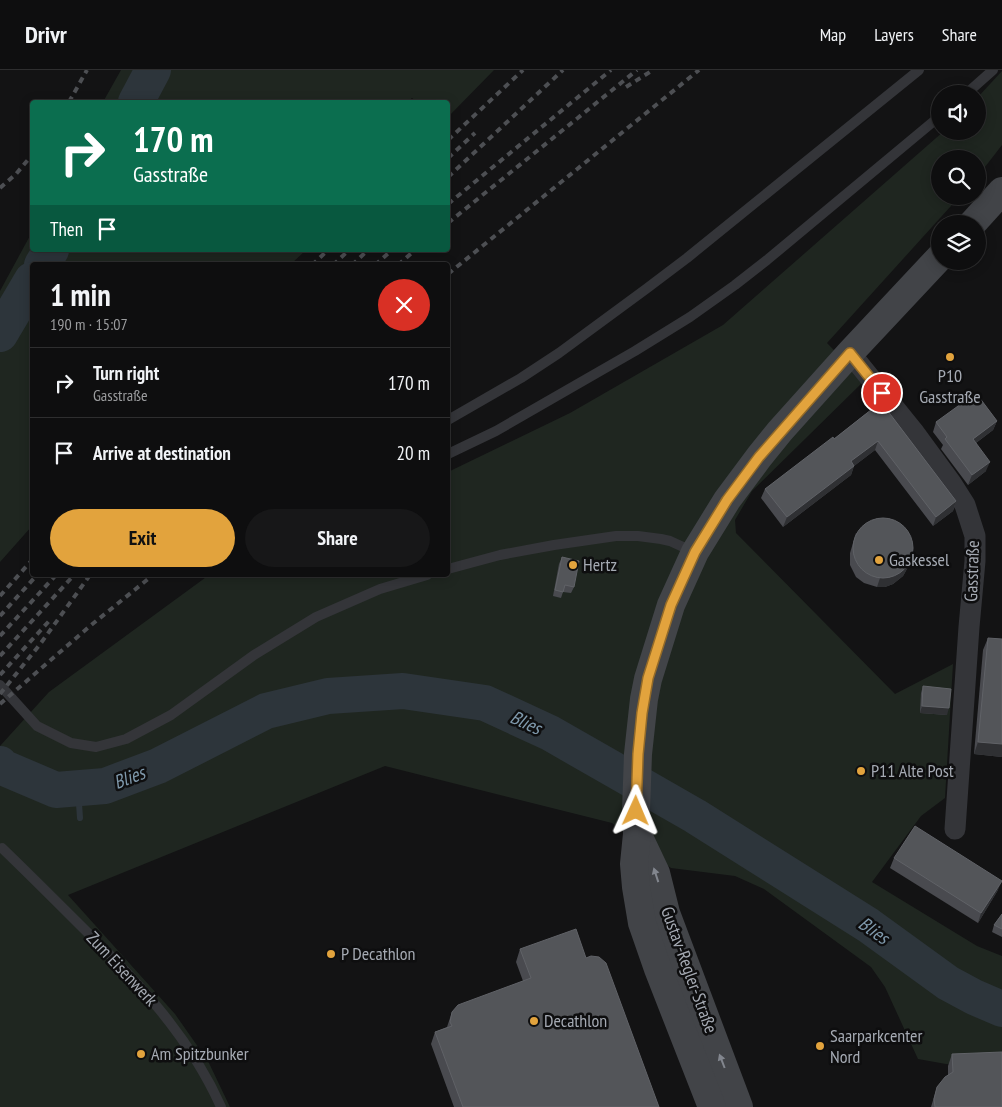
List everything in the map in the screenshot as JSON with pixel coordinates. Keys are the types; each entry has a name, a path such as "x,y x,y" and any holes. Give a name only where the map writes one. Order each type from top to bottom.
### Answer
{"main road":[{"path":"982,215 1000,198"},
{"name":"Gustav-Regler-Straße","path":"712,1107 642,923 636,887 634,864 637,834 638,754 642,708 648,678 671,605 695,552 727,500 759,457 850,353 931,267"},
{"name":"Gustav-Regler-Straße","path":"637,834 656,873 666,913 739,1107"},
{"path":"642,923 644,951 652,988 697,1107"}],"street":[{"name":"Gasstraße","path":"850,353 913,431 951,483 965,505 975,536 975,561 955,829"}],"lane":[{"path":"450,419 521,378 646,290 919,70"},
{"path":"976,85 993,70"},
{"path":"450,453 496,431 690,317 767,260 931,123"},
{"path":"450,568 500,555 616,536 661,539 695,552"},
{"path":"0,686 37,726 71,743 96,747 104,745 126,739 171,715 254,655 316,617 380,589 420,577"},
{"name":"Zum Eisenwerk","path":"2,848 117,962 155,1003 194,1056 221,1107"}],"shaded area":[{"path":"121,70 494,70 450,115 450,100 414,100 412,98 410,100 104,100"},
{"path":"1002,71 1002,145 986,166 986,150 931,150 931,205 952,205 943,215 931,215 931,228 827,343 864,381 752,491 735,520 736,533 895,694 953,664 945,798 921,816 872,882 977,946 1002,956 1002,1062 946,1064 918,1059 885,987 871,967 764,889 735,876 671,868 612,823 385,766 68,895 175,1014 208,1061 230,1107 0,1107 0,746 49,692 206,577 450,577 450,471 570,413 723,325 934,140 986,140 986,88"},
{"path":"30,236 30,252 304,252 293,262 30,262 30,528 0,562 0,291"}],"building":[{"path":"976,393 997,421 973,439 990,462 972,475 945,439 947,437 936,422"},
{"path":"881,402 956,501 936,517 878,441 851,461 854,466 787,517 765,489"},
{"name":"Gaskessel","path":"883,518 899,523 904,527 908,532 913,548 908,564 904,569 899,573 883,578 867,573 862,569 858,564 853,548 858,532 862,527 867,523"},
{"path":"562,557 579,561 574,587 565,585 563,592 555,590"},
{"path":"988,638 1002,639 1002,744 978,742"},
{"path":"923,686 951,689 949,708 922,706"},
{"path":"915,826 1002,881 981,913 894,858"},
{"path":"1002,914 1002,929 994,925"},
{"name":"Decathlon","path":"576,929 586,958 591,956 599,957 606,963 659,1107 463,1107 435,1032 452,1026 450,1022 452,1012 458,1005 531,978 520,949"},
{"name":"Saarparkcenter Nord","path":"1002,1052 1002,1107 935,1107 934,1099 937,1087 945,1077 953,1072 952,1054"}],"waterway":[{"name":"Blies","path":"137,100 153,70"},
{"name":"Blies","path":"44,262 50,252"},
{"name":"Blies","path":"0,334 30,283"},
{"name":"Blies","path":"0,764 2,767 56,790 105,786 158,766 266,711 328,696 403,691 485,703 550,733 695,816 868,925 948,983 1002,1009"},
{"path":"78,789 80,818"}],"railway":[{"path":"70,100 87,70"},
{"path":"450,138 523,70"},
{"path":"450,175 563,70"},
{"path":"450,202 611,70"},
{"path":"450,221 637,70"},
{"path":"626,87 653,70"},
{"path":"450,272 699,70"},
{"path":"450,156 475,133"},
{"path":"0,188 16,174 30,157"},
{"path":"315,262 326,252"},
{"path":"336,262 347,252"},
{"path":"355,262 366,252"},
{"path":"378,262 390,252"},
{"path":"401,262 413,252"},
{"path":"0,596 30,562"},
{"path":"0,616 35,577"},
{"path":"0,636 54,577"},
{"path":"0,656 72,577"},
{"path":"0,694 41,643 89,577"},
{"path":"0,704 90,626 151,577"},
{"path":"0,675 50,620"}],"place":[{"name":"P10 Gasstraße","path":"950,357"},
{"name":"Gaskessel","path":"879,560"},
{"name":"Hertz","path":"573,565"},
{"name":"P11 Alte Post","path":"861,771"},
{"name":"P Decathlon","path":"331,954"},
{"name":"Decathlon","path":"534,1021"},
{"name":"Saarparkcenter Nord","path":"820,1046"},
{"name":"Am Spitzbunker","path":"141,1054"}],"route":[{"path":"636,811 640,728 648,678 671,605 695,552 727,500 759,457 850,353 882,393"}]}
